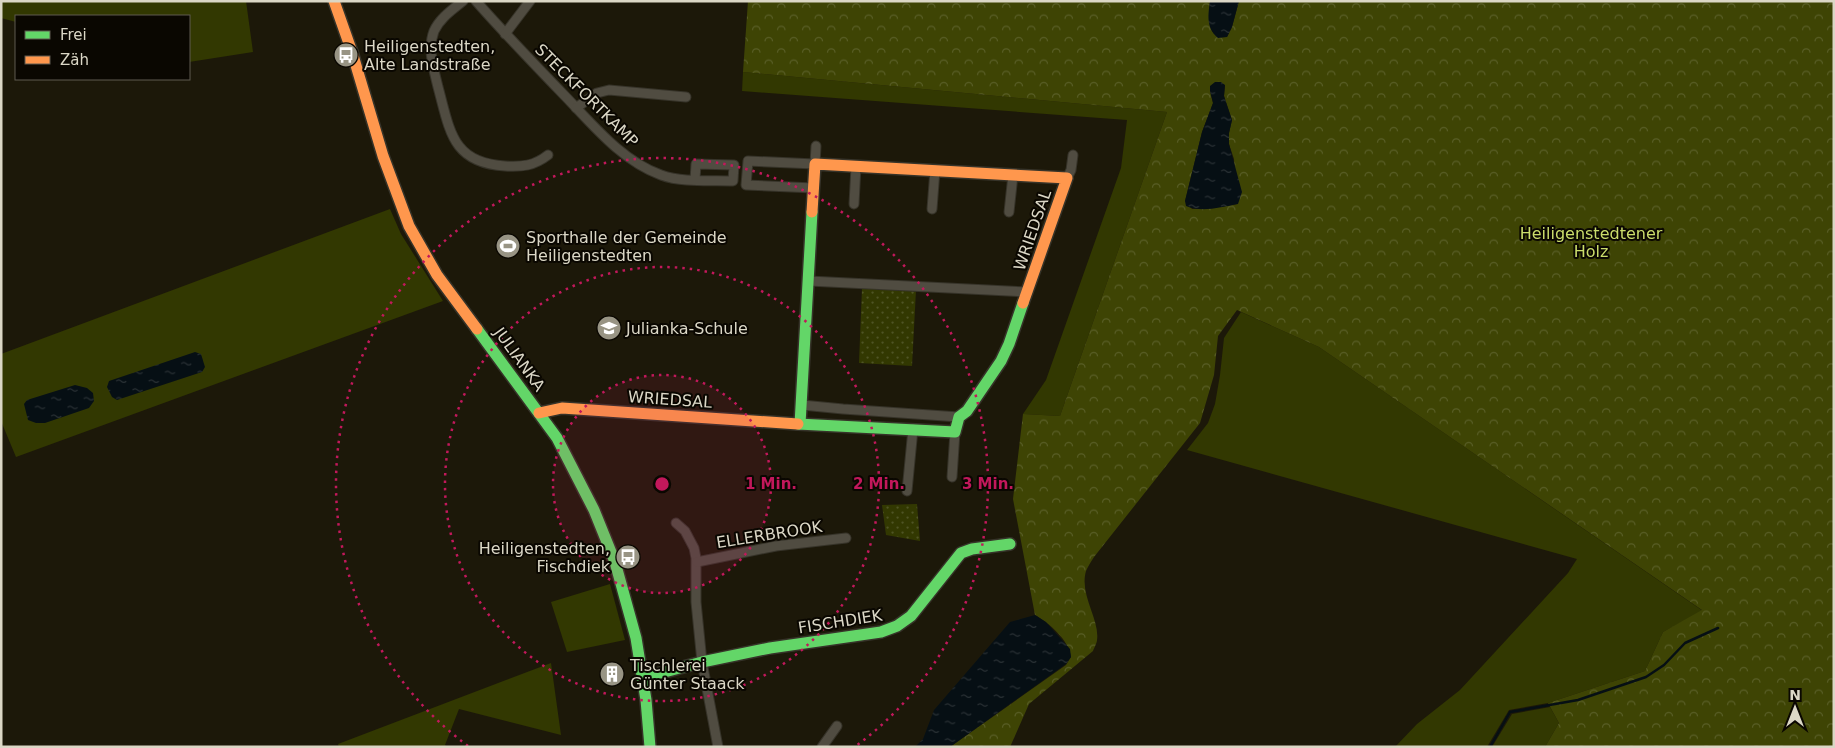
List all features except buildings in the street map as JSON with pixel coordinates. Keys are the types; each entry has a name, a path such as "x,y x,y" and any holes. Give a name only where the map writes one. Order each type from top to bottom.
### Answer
{"street":[{"path":"463,1 444,16 434,32 431,50 433,67 451,133 460,148 474,159 489,165 522,167 538,163 548,156"},
{"name":"STECKFORTKAMP","path":"476,1 505,34 615,147 640,165 669,177 695,180"},
{"path":"505,34 530,1"},
{"name":"JULIANKA","path":"337,2 383,156 409,226 437,275 556,438 584,488 615,562 636,638 650,747"},
{"path":"576,108 598,93 609,90 686,97"},
{"path":"800,424 816,146"},
{"name":"WRIEDSAL","path":"952,477 955,432 959,416 967,411 1004,356 1071,170 1073,155"},
{"name":"WRIEDSAL","path":"814,188 746,185 748,161 1067,178"},
{"path":"854,204 856,166"},
{"path":"932,209 935,170"},
{"name":"WRIEDSAL","path":"1009,212 1012,175"},
{"name":"WRIEDSAL","path":"809,281 1028,292"},
{"path":"802,405 959,416"},
{"name":"WRIEDSAL","path":"539,413 562,408 955,432"},
{"path":"907,491 913,429"},
{"name":"ELLERBROOK","path":"676,523 685,531 692,544 697,562 696,602 702,662 718,747"},
{"name":"ELLERBROOK","path":"697,562 776,546 846,538"},
{"name":"FISCHDIEK","path":"642,678 702,662 779,647 887,630 911,616 960,554 972,549 1010,544"},
{"path":"822,747 837,726"}],"green space":[{"path":"1,1 246,1 253,52 190,62 190,15 15,15 15,22 1,18"},
{"name":"Heiligenstedtener Holz","path":"748,1 1210,1 1210,26 1214,34 1227,37 1232,27 1239,1 1834,1 1834,747 1545,747 1559,723 1548,703 1645,671 1663,632 1702,610 1319,347 1237,310 1218,336 1214,375 1200,423 1094,557 1086,571 1085,589 1097,632 1097,641 1093,651 1029,704 1010,747 950,747 1066,665 1071,657 1062,638 1052,627 1035,615 1013,499 1023,414 1060,416 1167,112 743,72","holes":["1225,85 1224,96 1232,120 1229,144 1234,159 1237,204 1192,209 1185,201 1202,132 1213,103 1210,91"]},
{"path":"743,72 1167,112 1060,416 1023,414 1046,380 1121,168 1127,120 742,91"},
{"path":"390,209 401,234 443,301 16,457 1,421 1,354"},
{"path":"862,288 916,290 912,366 859,363"},
{"path":"1241,312 1319,347 1703,611 1663,632 1645,671 1548,703 1509,710 1487,747 1395,747 1417,724 1460,690 1568,573 1577,559 1187,450 1208,423 1215,404 1224,338"},
{"path":"917,504 920,541 886,535 882,505"},
{"path":"610,584 625,640 567,652 551,602"},
{"path":"551,663 561,735 459,709 445,745 447,747 339,747 338,744"},
{"path":"1550,707 1559,723 1545,747 1492,747 1512,714"}],"water":[{"path":"1210,1 1239,1 1232,27 1227,37 1218,38 1211,30 1208,16"},
{"path":"1215,82 1221,82 1225,85 1224,96 1232,120 1229,144 1242,192 1238,204 1212,209 1198,209 1186,206 1185,201 1202,132 1213,103 1210,86"},
{"path":"195,352 201,354 205,367 202,372 117,400 112,397 107,387 109,381"},
{"path":"75,385 87,388 93,393 94,401 89,408 45,423 36,423 28,420 24,404 27,400"},
{"path":"1035,615 1046,622 1070,649 1071,657 1066,664 950,747 915,747 923,739 934,710 1010,622"}],"waterway":[{"path":"1490,747 1510,712 1578,700 1646,677 1664,665 1685,643 1718,628"}],"traffic: fast":[{"path":"800,424 812,212"},
{"path":"798,424 955,432 959,417 967,411 1001,361 1023,303"},
{"path":"477,329 557,438 594,510 615,562 636,638 646,700 650,747"},
{"path":"642,678 702,662 770,648 881,632 897,626 911,616 961,553 972,549 1010,544"}],"traffic: slow":[{"path":"334,1 352,52 383,156 409,226 437,275 477,329"},
{"path":"812,212 815,164 1067,178 1023,303"},
{"path":"539,413 562,408 798,424"}],"place":[{"name":"Heiligenstedten, Alte Landstraße","path":"346,55"},
{"name":"Sporthalle der Gemeinde Heiligenstedten","path":"508,246"},
{"name":"Julianka-Schule","path":"609,328"},
{"name":"Heiligenstedten, Fischdiek","path":"628,557"},
{"name":"Tischlerei Günter Staack","path":"612,674"}]}
